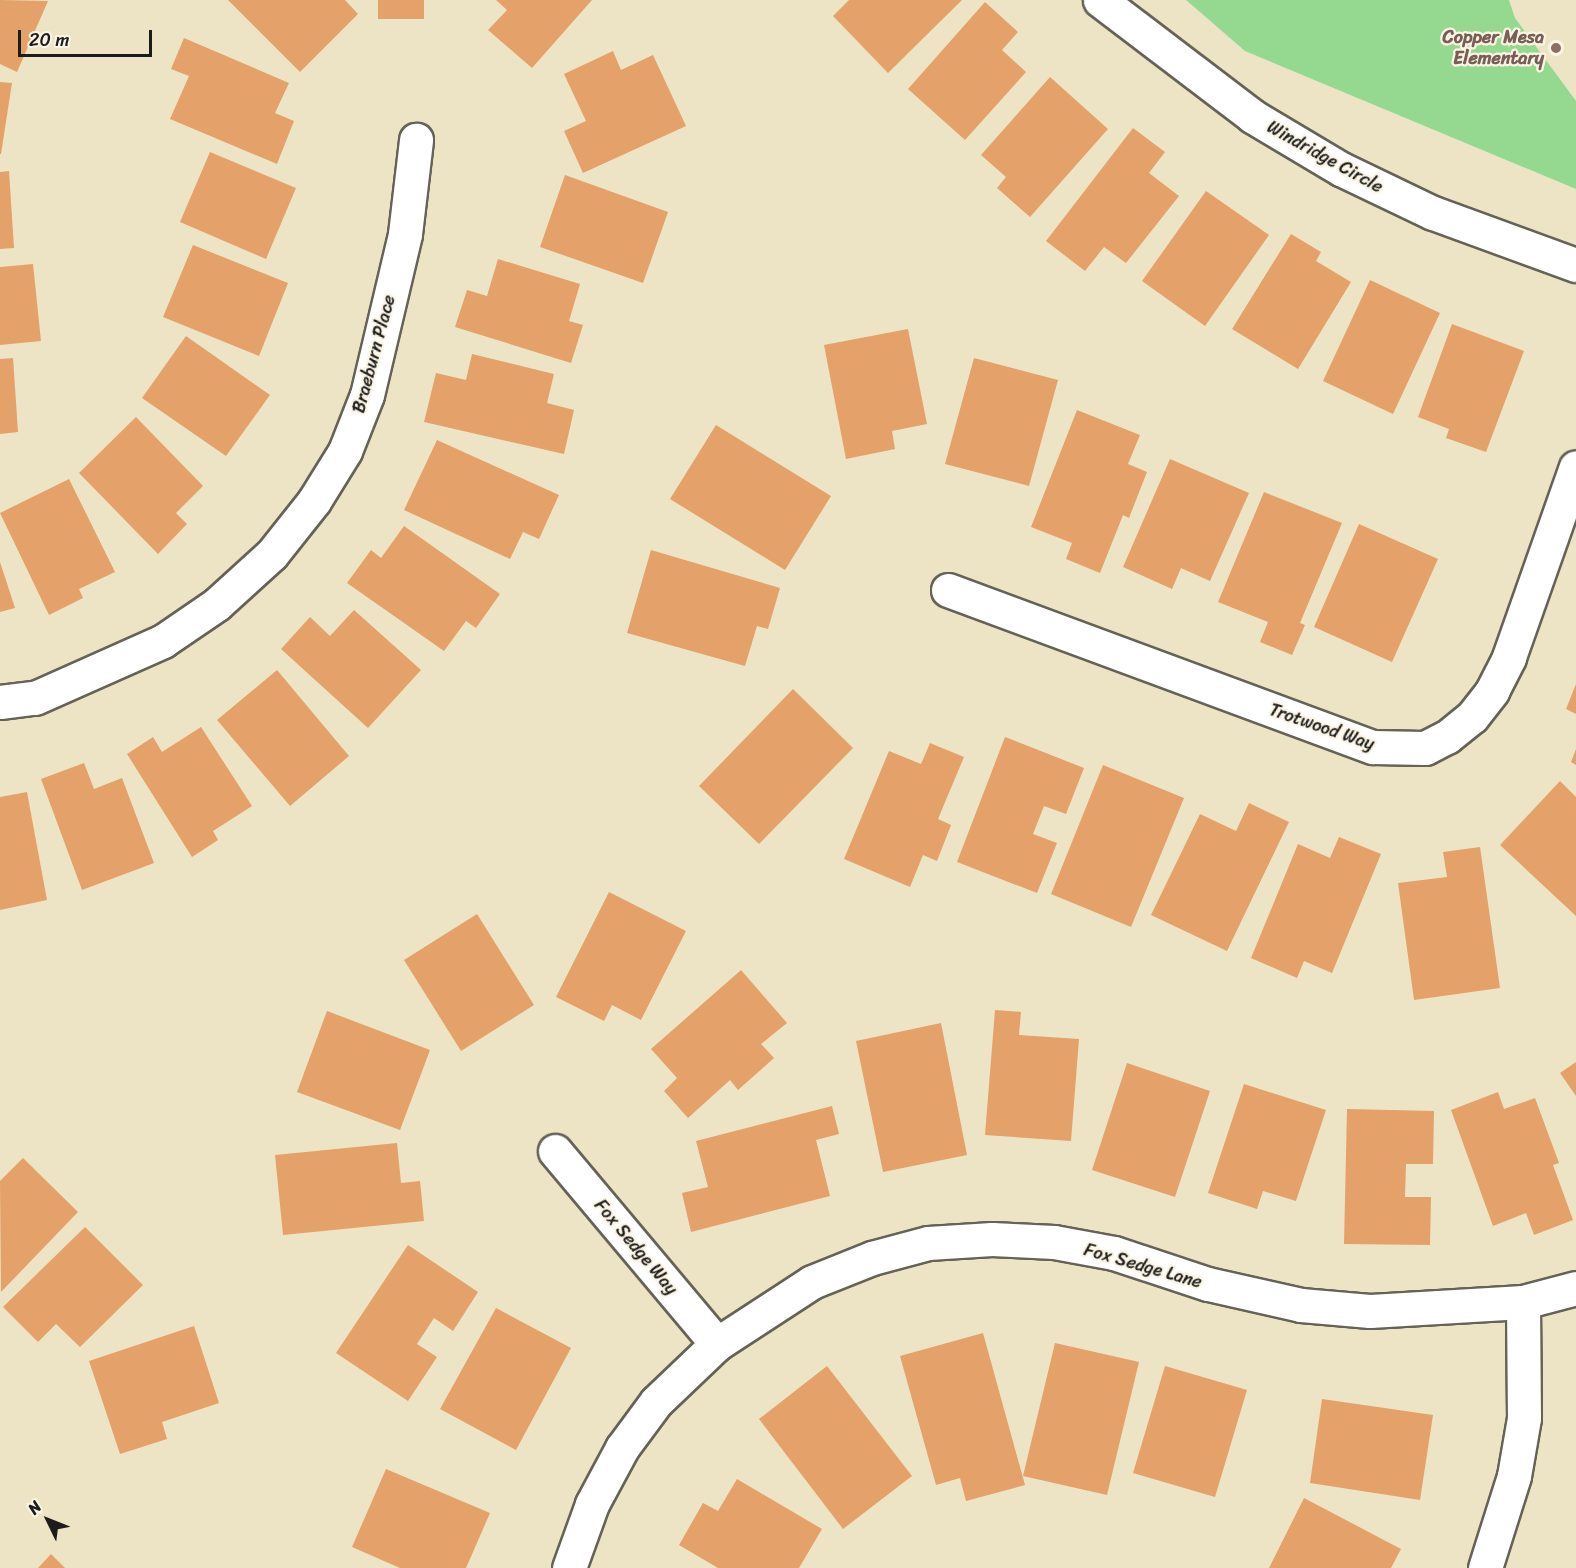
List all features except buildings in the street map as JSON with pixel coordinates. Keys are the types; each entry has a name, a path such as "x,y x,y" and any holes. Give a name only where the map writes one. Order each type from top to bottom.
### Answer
{"street":[{"name":"Windridge Circle","path":"1100,0 1252,116 1341,169 1433,213 1576,266"},
{"name":"Braeburn Place","path":"0,702 35,698 163,641 218,604 272,554 314,501 345,451 367,396 405,234 416,140"},
{"name":"Trotwood Way","path":"948,590 1373,747 1425,748 1447,737 1472,717 1492,691 1509,657 1576,467"},
{"name":"Fox Sedge Way","path":"555,1150 717,1344"},
{"name":"Fox Sedge Lane","path":"569,1568 592,1504 622,1448 656,1402 717,1344 812,1282 872,1258 928,1243 992,1239 1054,1242 1114,1253 1208,1284 1301,1305 1370,1311 1523,1302 1576,1288"},
{"path":"1485,1568 1514,1476 1524,1418 1523,1302"}],"green space":[{"path":"1186,0 1509,0 1515,18 1576,101 1576,189 1245,51"}],"place":[{"name":"Copper Mesa Elementary","path":"1556,48"}]}
